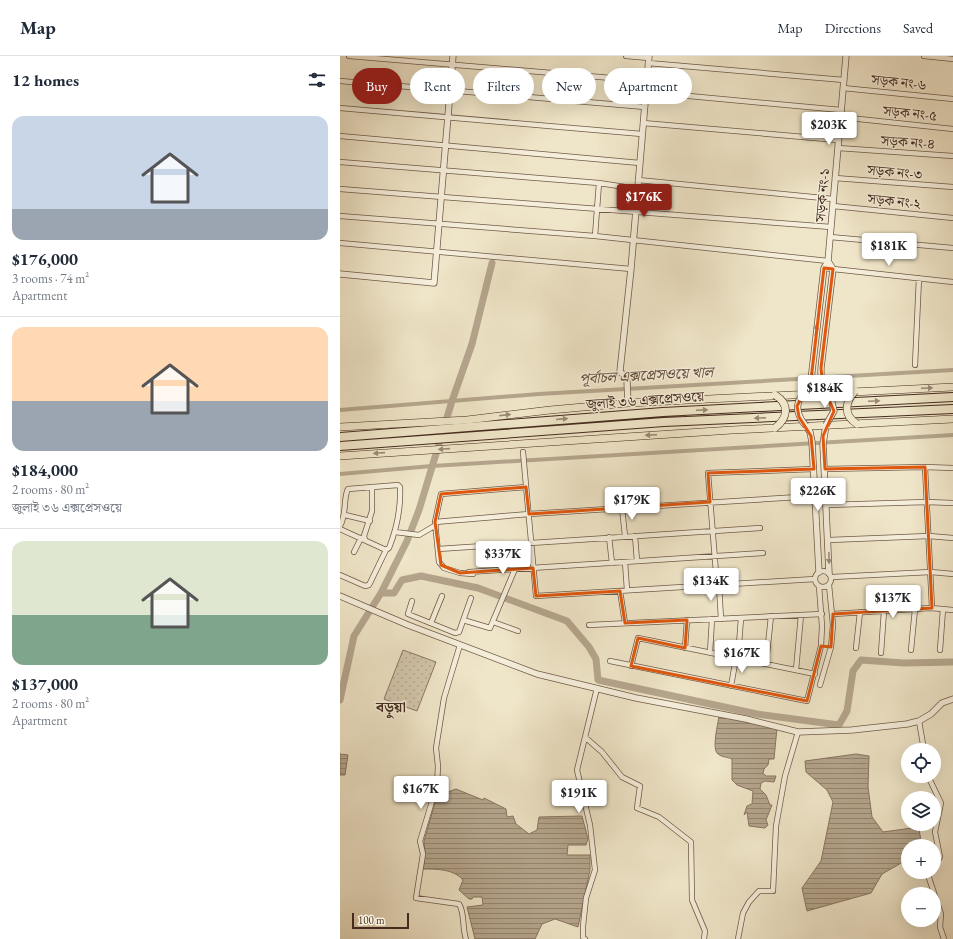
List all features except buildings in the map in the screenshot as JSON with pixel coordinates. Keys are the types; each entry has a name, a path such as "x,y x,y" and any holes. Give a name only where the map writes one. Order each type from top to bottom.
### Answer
{"highway":[{"name":"জুলাই ৩৬ এক্সপ্রেসওয়ে","path":"340,437 663,412 953,397"},
{"name":"জুলাই ৩৬ এক্সপ্রেসওয়ে","path":"468,428 664,422 953,409"},
{"name":"জুলাই ৩৬ এক্সপ্রেসওয়ে","path":"340,446 416,432"}],"main road":[{"path":"340,427 416,432 468,428 550,410 628,400 953,387"},
{"path":"855,391 848,399 846,409 849,417 857,424"},
{"path":"775,395 784,402 786,412 784,420 775,428"},
{"path":"340,456 732,430 953,419"}],"street":[{"path":"350,56 604,77"},
{"path":"452,68 453,56"},
{"path":"626,56 844,80"},
{"name":"সড়ক নং-১","path":"846,56 830,237 953,248"},
{"path":"924,56 953,59"},
{"path":"340,81 410,87"},
{"name":"সড়ক নং-৬","path":"843,88 953,99"},
{"path":"465,92 645,107"},
{"path":"692,96 841,110"},
{"path":"340,274 434,282 449,104"},
{"path":"628,400 627,381 620,371 631,269 645,104"},
{"path":"340,108 642,134"},
{"name":"সড়ক নং-৫","path":"840,117 953,129"},
{"path":"643,123 838,140"},
{"path":"340,136 640,163"},
{"name":"সড়ক নং-৪","path":"838,148 953,156"},
{"path":"340,162 599,183 638,189"},
{"name":"সড়ক নং-৩","path":"835,178 953,187"},
{"name":"সড়ক নং-২","path":"638,180 833,202 953,218"},
{"path":"595,236 599,183"},
{"path":"340,189 831,227"},
{"path":"340,216 595,236 828,261"},
{"path":"815,579 819,572 813,450 810,432 799,418 798,410 799,399 809,385 824,268 828,261 830,237"},
{"path":"340,244 631,269"},
{"path":"820,685 831,647 833,614 829,585 829,540 823,436 826,425 834,411 831,398 825,392 821,380 820,368 833,269 828,261"},
{"path":"824,268 953,282"},
{"path":"915,365 919,278"},
{"path":"523,452 536,596 815,579"},
{"path":"825,469 925,467 953,468"},
{"path":"925,467 932,608"},
{"path":"721,619 714,556 708,473 814,469"},
{"path":"340,575 365,586 369,585 386,550 389,548 400,515 400,487 398,485 348,490 346,494 345,515 340,528 386,550"},
{"path":"354,552 363,539 370,521 372,487"},
{"path":"526,487 441,494 436,524 441,565 460,573 763,553"},
{"path":"395,532 415,535 424,533 436,524 529,514 815,496"},
{"path":"827,505 927,502 953,503"},
{"path":"622,508 625,536"},
{"path":"345,515 370,521"},
{"path":"438,549 760,528"},
{"path":"635,536 636,561"},
{"path":"829,540 929,536 953,538"},
{"path":"609,537 612,563"},
{"path":"625,562 628,590"},
{"path":"463,620 490,628 505,589 515,569"},
{"path":"469,572 533,569"},
{"path":"819,572 826,571 830,575 931,572 953,574"},
{"path":"610,662 807,701 821,646 822,614 819,586 815,579"},
{"path":"819,586 823,587 829,585"},
{"path":"620,591 625,623"},
{"path":"340,596 389,617 537,674 650,701 746,719 798,732 852,730 907,724 919,721 931,714 942,703 953,699"},
{"path":"431,623 442,596"},
{"path":"412,601 408,614 457,633 471,598"},
{"path":"833,614 932,608 953,610"},
{"path":"912,650 915,609"},
{"path":"940,650 943,609"},
{"path":"881,653 884,611"},
{"path":"856,648 860,612"},
{"path":"589,625 822,614"},
{"path":"796,670 801,615"},
{"path":"766,664 771,616"},
{"path":"731,686 737,658 741,618"},
{"path":"710,653 712,619"},
{"path":"685,648 687,620"},
{"path":"493,622 518,631"},
{"path":"631,666 638,638 815,674"},
{"path":"460,645 444,698 436,748 438,766 436,785 420,842 423,854 416,898 459,904 462,908 463,930 466,939"},
{"path":"821,646 831,647"},
{"path":"585,939 583,937 583,926 586,898 595,870 590,825 577,770 580,753 586,738 598,688"},
{"path":"919,721 923,743"},
{"path":"738,939 743,913 749,902 759,891 773,891 776,826 785,776 798,732"},
{"path":"586,738 602,752 622,778 640,786 637,808 659,817 692,842 692,900 705,931 704,939"},
{"path":"931,783 941,803 935,832 936,839"},
{"path":"929,879 941,914 940,927 944,939"}],"highlighted area":[{"path":"824,268 833,269 821,368 823,387 834,411 823,436 825,469 925,467 932,608 833,614 831,647 821,646 807,701 631,666 638,638 685,648 687,620 625,623 620,591 536,596 533,568 460,573 441,565 435,522 441,494 526,487 529,514 710,502 708,473 814,469 811,436 799,417 797,406 811,380"}],"shaded area":[{"path":"403,650 436,662 417,711 384,699"},
{"path":"719,716 777,728 774,759 769,759 768,765 764,769 763,773 766,776 776,776 774,782 765,781 761,783 760,789 766,795 770,805 772,805 766,820 768,825 765,828 749,826 747,812 744,815 747,806 752,804 753,791 737,785 732,780 732,759 717,753 715,741"},
{"path":"340,754 348,755 345,775 340,775"},
{"path":"856,754 869,756 868,787 872,817 883,832 901,830 901,831 919,831 921,839 901,839 901,863 882,874 871,893 807,911 802,888 821,861 833,802 827,790 806,772 805,761"},
{"path":"456,789 483,800 484,798 506,809 507,817 513,816 516,824 529,834 537,830 539,817 582,816 588,839 586,845 568,845 567,855 590,855 590,870 578,927 555,919 542,924 535,939 475,939 467,907 483,905 482,897 473,897 472,899 469,899 459,890 463,880 455,874 439,870 423,869 425,854 424,841 437,796"}],"waterway":[{"path":"340,700 354,636 381,593 407,541 419,510 452,401 472,344 492,263"},
{"name":"পূর্বাচল এক্সপ্রেসওয়ে খাল","path":"340,410 539,394 953,370"},
{"name":"পূর্বাচল এক্সপ্রেসওয়ে খাল","path":"340,474 432,466 953,435"},
{"path":"381,593 394,593 402,580 421,576 478,588 567,621 589,647 596,659 598,680 757,714 839,725 847,711 853,671 861,660 904,663 953,662"}],"district":[{"name":"বড়ুয়া","path":"391,706"}]}
